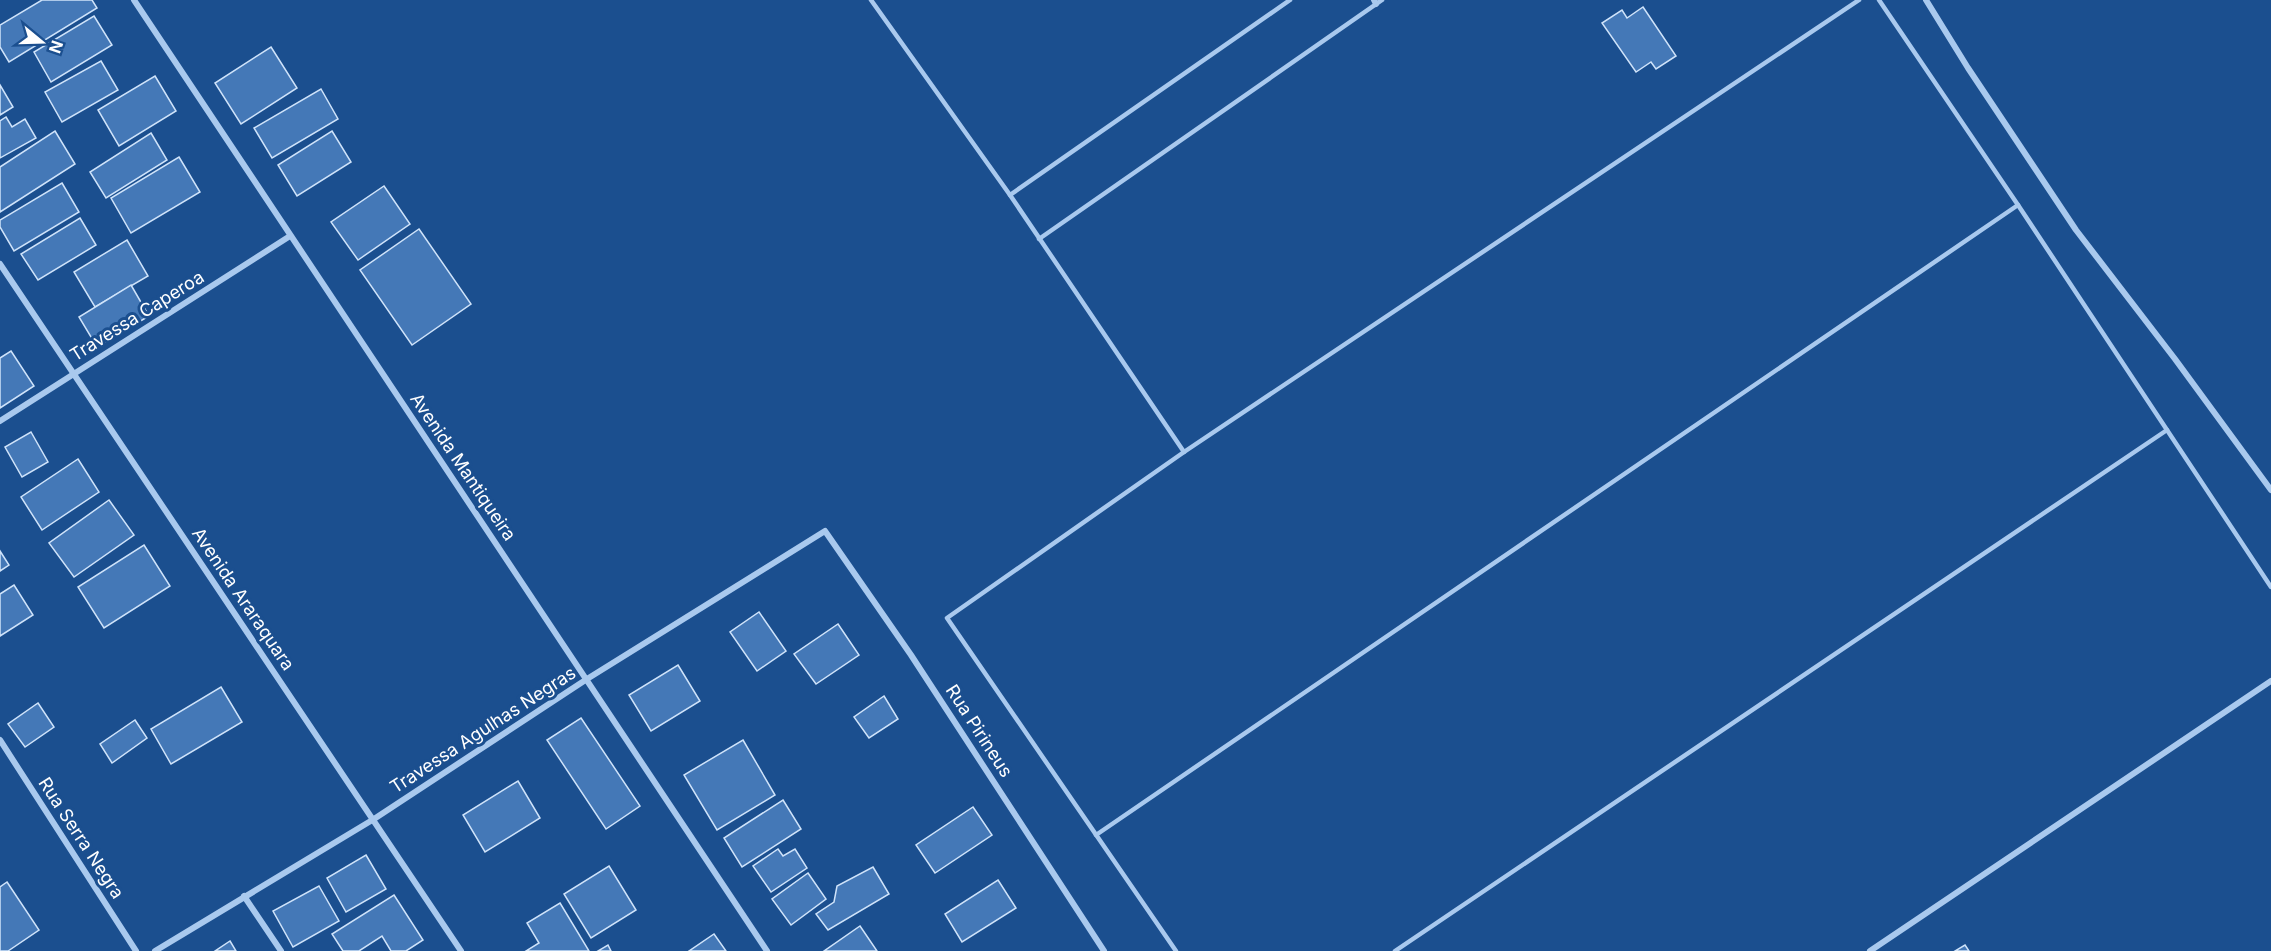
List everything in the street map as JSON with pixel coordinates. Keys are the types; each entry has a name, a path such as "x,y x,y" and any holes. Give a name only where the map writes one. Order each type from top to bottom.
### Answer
{"street":[{"name":"Avenida Mantiqueira","path":"134,0 767,951"},
{"path":"1926,0 1968,68 2076,230 2175,358 2271,490"},
{"name":"Travessa Caperoa","path":"0,421 290,236"},
{"name":"Avenida Araraquara","path":"0,264 461,951"},
{"name":"Travessa Agulhas Negras","path":"155,951 374,819 587,679 825,531"},
{"name":"Rua Pirineus","path":"825,531 911,655 1104,951"},
{"path":"1870,951 2271,681"},
{"name":"Rua Serra Negra","path":"0,740 136,951"},
{"path":"244,896 282,951"}],"lane":[{"path":"871,0 1010,195 1184,452"},
{"path":"1010,195 1290,0"},
{"path":"1176,951 947,618 1184,452 1859,0"},
{"path":"1879,0 2271,587"},
{"path":"1039,239 1377,1"},
{"path":"1096,835 2018,205"},
{"path":"1395,951 2167,430"}],"building":[{"path":"42,0 92,0 97,8 9,62 0,47 0,25"},
{"path":"1643,7 1676,56 1656,69 1651,62 1636,72 1602,23 1622,10 1627,18"},
{"path":"94,16 112,45 51,82 34,52"},
{"path":"271,47 297,88 241,124 215,83"},
{"path":"101,61 118,90 62,122 45,92"},
{"path":"155,76 176,111 119,146 98,110"},
{"path":"0,85 13,107 0,115"},
{"path":"321,89 338,119 272,158 254,128"},
{"path":"6,117 12,127 25,119 36,138 0,158 0,121"},
{"path":"55,131 75,164 0,212 0,167"},
{"path":"332,131 351,162 297,196 278,165"},
{"path":"151,133 167,160 106,198 90,172"},
{"path":"179,157 200,192 131,233 111,198"},
{"path":"62,183 79,212 14,251 0,227 0,220"},
{"path":"384,186 410,224 358,260 331,222"},
{"path":"80,218 96,245 38,280 21,254"},
{"path":"419,229 471,304 412,345 360,270"},
{"path":"127,240 148,276 95,307 74,272"},
{"path":"131,285 149,316 97,347 79,317"},
{"path":"11,351 34,386 0,408 0,358"},
{"path":"31,432 48,462 22,477 5,447"},
{"path":"78,459 99,492 42,530 21,497"},
{"path":"109,500 134,535 74,577 49,543"},
{"path":"144,545 170,586 104,628 78,587"},
{"path":"0,551 9,565 0,571"},
{"path":"14,585 33,615 0,636 0,594"},
{"path":"759,612 786,651 757,671 730,632"},
{"path":"838,624 859,655 816,684 794,654"},
{"path":"678,665 700,701 651,731 629,695"},
{"path":"221,687 242,722 171,764 151,729"},
{"path":"884,696 898,719 869,738 854,717"},
{"path":"38,703 54,727 25,747 8,724"},
{"path":"581,718 640,806 606,829 547,740"},
{"path":"135,720 147,738 112,763 100,744"},
{"path":"743,740 775,795 717,830 684,775"},
{"path":"518,781 540,818 485,852 463,815"},
{"path":"783,800 801,829 742,867 724,838"},
{"path":"973,807 992,835 935,873 916,845"},
{"path":"778,849 783,856 795,849 807,868 771,892 753,866"},
{"path":"366,855 386,889 346,912 327,878"},
{"path":"609,866 636,910 591,938 564,894"},
{"path":"873,867 889,894 828,930 816,914 834,902 837,886"},
{"path":"808,873 826,899 791,925 772,899"},
{"path":"998,880 1016,908 962,942 945,914"},
{"path":"7,882 39,930 8,951 0,951 0,887"},
{"path":"319,886 339,921 293,947 273,911"},
{"path":"394,895 423,940 406,951 391,951 382,936 359,951 343,951 332,934"},
{"path":"560,903 589,951 526,951 539,943 527,923"},
{"path":"860,926 877,951 824,951"},
{"path":"714,934 726,951 689,951"},
{"path":"230,941 236,951 215,951"},
{"path":"608,945 611,951 598,951"},
{"path":"1965,945 1969,951 1955,951"}]}
